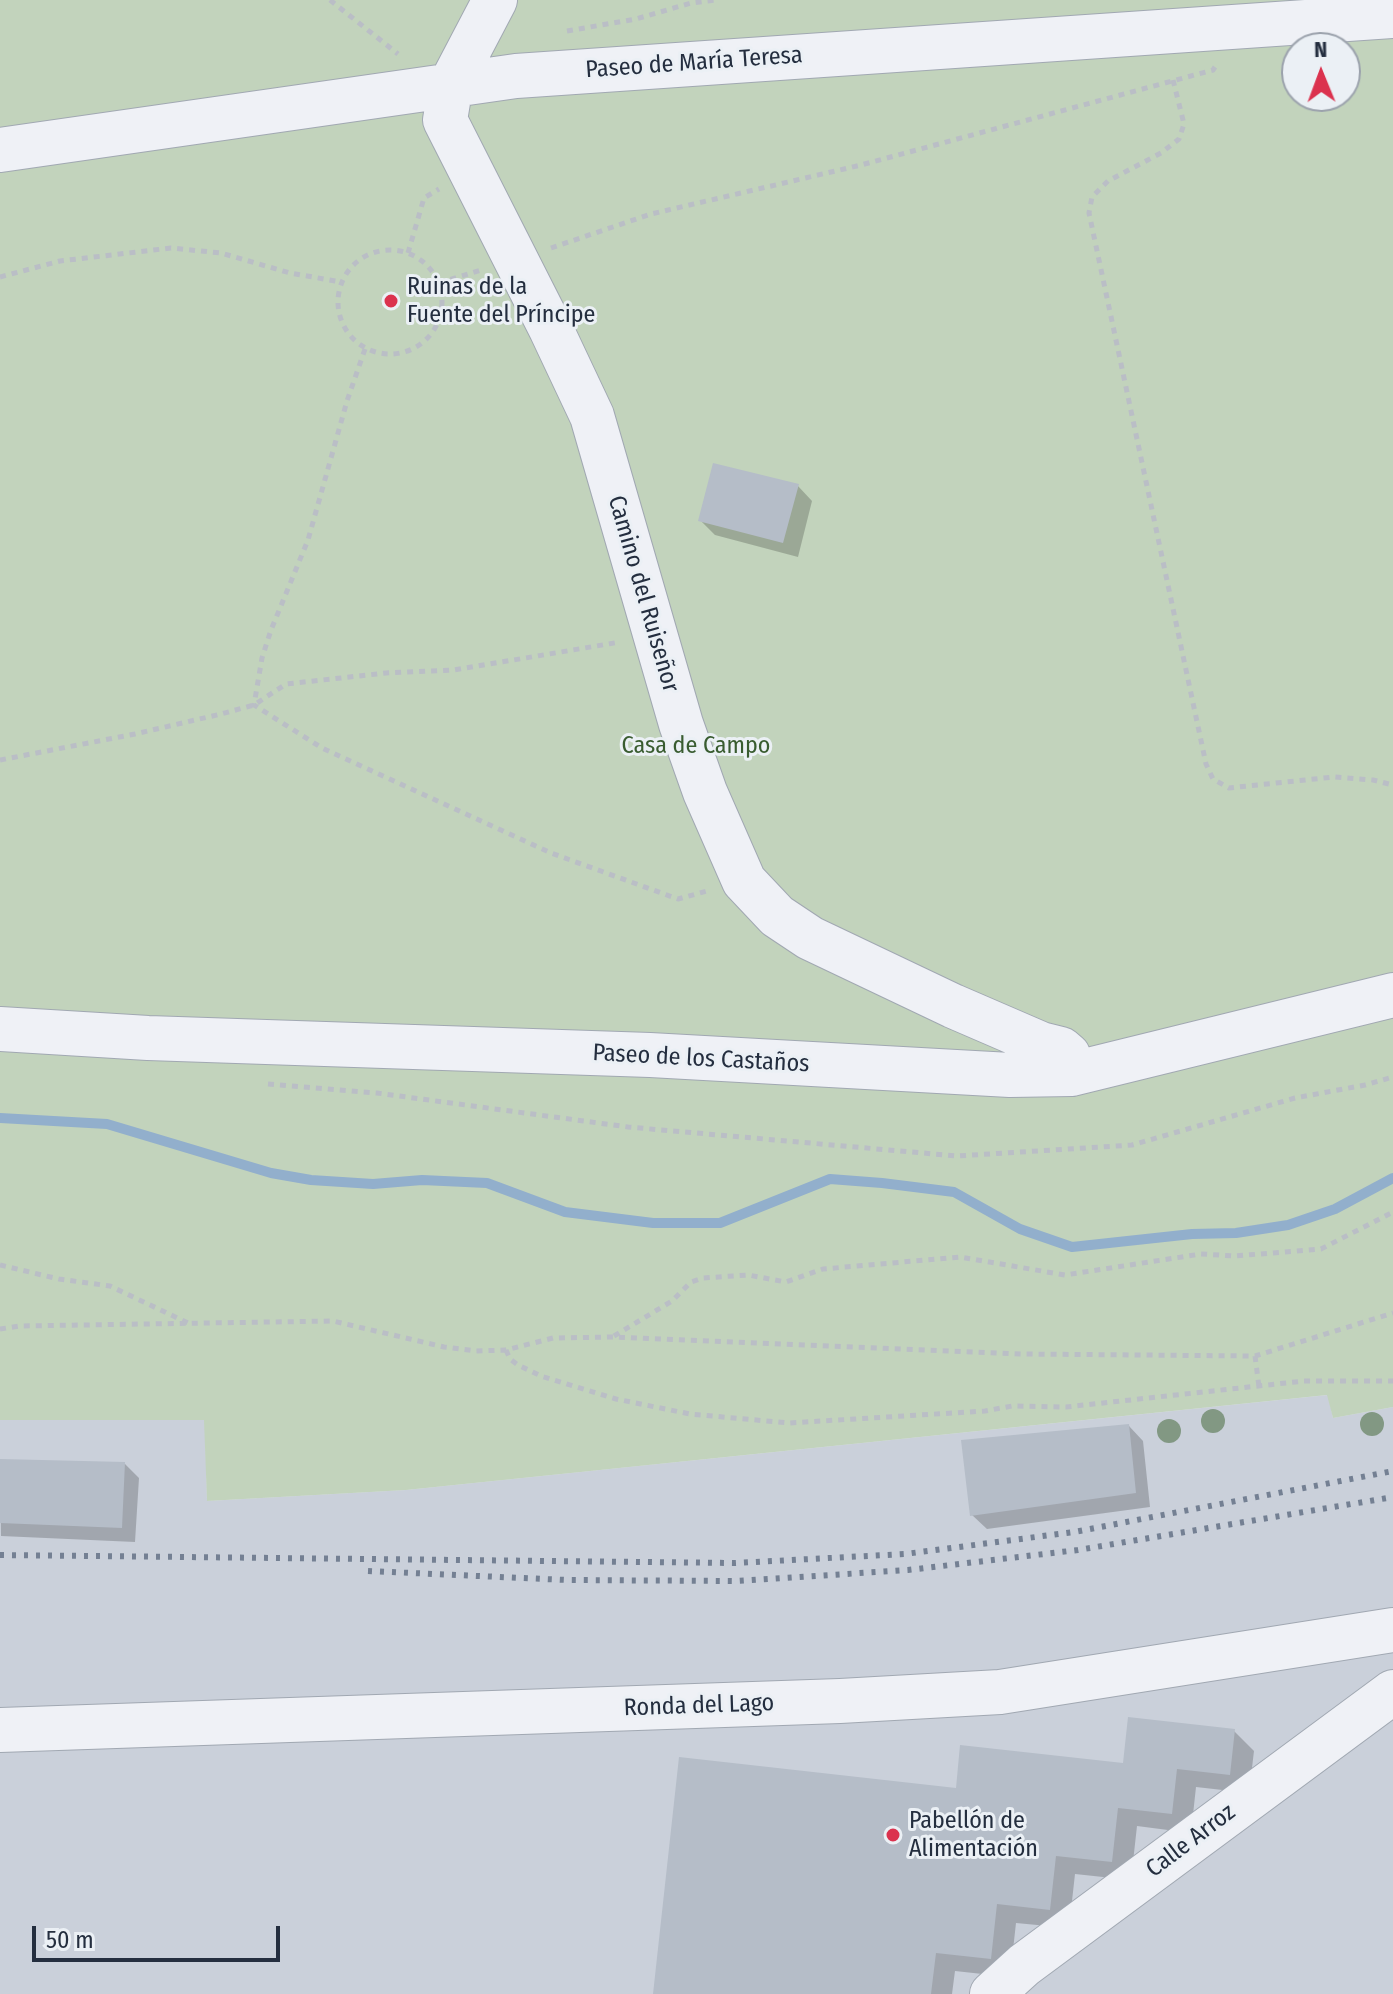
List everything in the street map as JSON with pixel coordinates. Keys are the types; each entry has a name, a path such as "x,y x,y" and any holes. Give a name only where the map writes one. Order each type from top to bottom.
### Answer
{"street":[{"name":"Camino del Ruiseñor","path":"495,0 451,84 445,120 592,416 654,636 705,792 744,881 777,916 810,938 965,1012 1041,1044 1061,1049 1068,1055 1072,1074"},
{"name":"Paseo de María Teresa","path":"0,150 451,84 548,74 1393,16"},
{"name":"Paseo de los Castaños","path":"0,1029 148,1038 650,1055 1010,1075 1072,1074 1393,995"},
{"name":"Ronda del Lago","path":"0,1730 824,1702 1000,1692 1393,1630"},
{"name":"Calle Arroz","path":"992,1994 1024,1965 1393,1692"}],"path":[{"path":"330,0 402,57"},
{"path":"566,31 715,0"},
{"path":"514,260 651,214 861,165 1213,70 1219,61 1216,27"},
{"path":"1173,80 1184,124 1179,139 1161,153 1108,181 1092,197 1089,213 1206,764 1213,779 1229,788 1334,777 1393,785"},
{"path":"408,253 427,194 471,175"},
{"path":"0,277 60,261 171,248 221,253 290,273 341,282"},
{"path":"376,251 408,253 432,270 439,283 442,307 435,330 425,342 411,351 396,355 365,349 352,340 343,328 337,297 341,282 349,268 376,251"},
{"path":"254,705 262,658 308,540 365,349"},
{"path":"0,760 135,734 254,705 286,684 386,673 454,670 654,636"},
{"path":"254,705 322,748 406,788 551,853 678,899 744,881"},
{"path":"256,1082 377,1093 628,1127 957,1156 1132,1145 1295,1098 1393,1077"},
{"path":"613,1337 672,1301 691,1282 703,1278 748,1275 786,1282 823,1269 960,1257 1065,1275 1201,1254 1235,1256 1321,1249 1393,1212"},
{"path":"0,1265 59,1279 110,1286 189,1323"},
{"path":"0,1329 20,1326 333,1321 444,1347 506,1350 553,1338 613,1337 1021,1354 1255,1356 1393,1313"},
{"path":"506,1350 510,1359 541,1376 616,1399 717,1417 789,1423 985,1411 1012,1406 1066,1407 1304,1381 1393,1381"},
{"path":"1255,1356 1259,1387"}],"shaded area":[{"path":"1328,1395 1333,1418 1393,1407 1393,1994 0,1994 0,1420 205,1420 207,1501 406,1490"}],"green space":[{"name":"Casa de Campo","path":"0,0 1393,0 1393,1407 1333,1418 1327,1395 406,1490 207,1501 204,1420 0,1420"}],"building":[{"path":"713,463 799,484 783,543 698,521"},
{"path":"1129,1424 1136,1493 970,1516 961,1440"},
{"path":"0,1459 125,1462 122,1528 0,1523"},
{"name":"Pabellón de Alimentación","path":"1128,1717 1235,1729 1230,1775 1177,1769 1172,1814 1118,1808 1112,1862 1056,1856 1050,1910 997,1904 991,1959 936,1953 931,1994 653,1994 679,1757 956,1788 960,1745 1123,1763"}],"waterway":[{"path":"0,1118 107,1124 271,1173 311,1180 373,1184 422,1180 487,1183 565,1212 653,1223 720,1223 830,1179 882,1183 954,1192 1020,1229 1072,1247 1192,1234 1236,1233 1288,1225 1335,1209 1393,1178"}],"railway":[{"path":"0,1555 735,1563 905,1554 1074,1532 1393,1471"},
{"path":"368,1571 567,1580 737,1581 908,1570 1078,1550 1393,1497"}],"place":[{"name":"Ruinas de la Fuente del Príncipe","path":"391,301"},
{"name":"Pabellón de Alimentación","path":"893,1835"}]}
